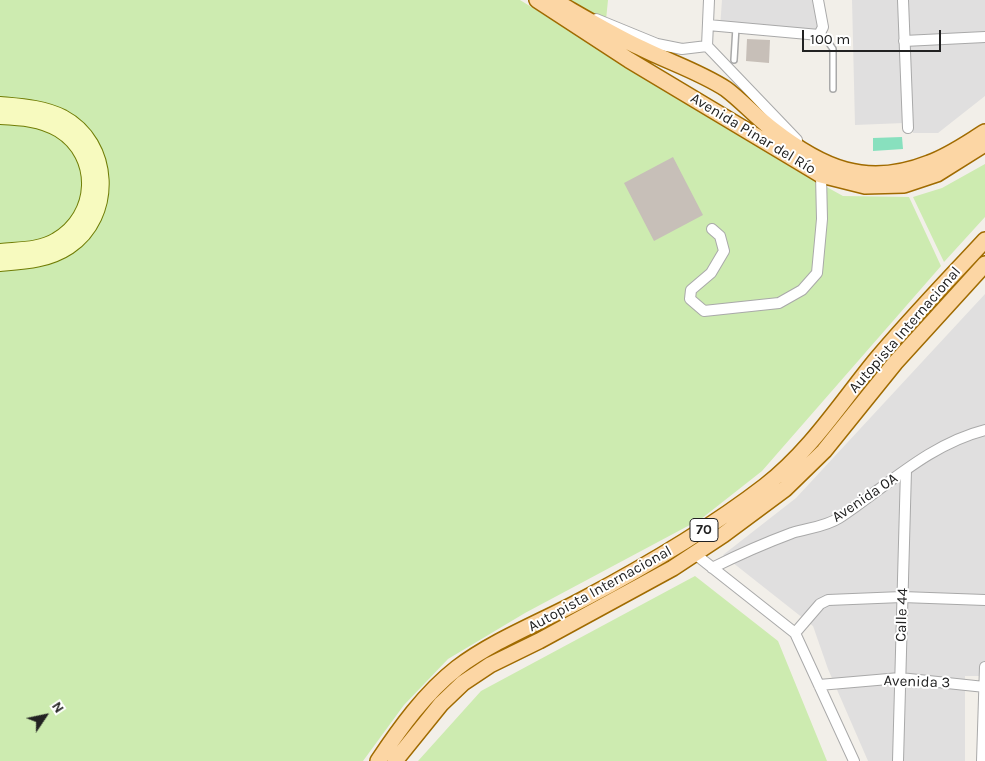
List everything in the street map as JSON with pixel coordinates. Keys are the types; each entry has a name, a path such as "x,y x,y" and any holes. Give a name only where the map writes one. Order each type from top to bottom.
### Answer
{"main road":[{"name":"Avenida Pinar del Río","path":"537,0 629,60 714,109 821,169 865,186 904,184 937,174 985,144"},
{"name":"Avenida Pinar del Río","path":"554,0 642,49 690,70 726,90 821,169 891,173 929,163 985,132"},
{"path":"678,88 687,90 694,85 696,76 690,70"},
{"path":"714,109 710,103 710,96 716,90 726,90"},
{"path":"0,104 41,109 69,120 94,147 101,169 102,185 96,215 89,228 70,246 40,260 0,264"},
{"path":"0,117 38,121 53,126 66,135 77,146 85,160 90,187 82,214 70,229 56,240 38,247 0,251"},
{"name":"Autopista Internacional","path":"378,761 427,697 457,668 479,654 675,548 724,517 778,475 815,438 876,359 985,240"},
{"name":"Autopista Internacional","path":"395,761 419,730 462,682 490,665 590,614 695,554 775,497 812,464 895,363 985,264"}],"street":[{"path":"704,0 709,0 707,46 821,169 822,219 817,273 802,290 779,303 704,311 690,299 691,290 712,273 724,251 720,236 712,229"},
{"path":"708,25 816,36 822,34 823,27 818,0"},
{"path":"903,0 908,128"},
{"path":"580,15 602,20 657,44 682,49 707,46"},
{"path":"904,41 985,37"},
{"name":"Avenida 0A","path":"712,568 780,538 822,526 838,518 906,470 953,442 985,430"},
{"name":"Calle 44","path":"898,761 906,470"},
{"path":"695,554 795,633 854,761"},
{"path":"795,633 820,604 828,600 902,597 985,600"},
{"path":"982,761 985,667"},
{"name":"Avenida 3","path":"819,685 900,678 985,686"}],"lane":[{"path":"734,60 736,27"},
{"path":"822,34 833,49 834,89"}],"shaded area":[{"path":"722,0 813,0 820,32 720,28"},
{"path":"852,0 901,0 904,123 855,125"},
{"path":"907,0 985,0 985,33 908,37"},
{"path":"985,41 985,96 938,133 913,133 909,44"},
{"path":"985,294 985,676 965,676 965,761 868,761 828,669 813,626 723,555 796,498"}],"green space":[{"path":"0,0 520,0 792,168 843,196 909,197 941,266 762,471 701,519 525,613 448,659 404,705 363,761 0,761"},
{"path":"559,0 608,0 606,20"},
{"path":"902,137 903,149 873,151 873,138"},
{"path":"985,164 985,217 944,262 913,197 942,188"},
{"path":"695,576 778,641 827,761 418,761 481,691"}],"building":[{"path":"747,39 770,40 769,63 746,61"},
{"path":"673,157 703,215 654,241 624,183"}]}
